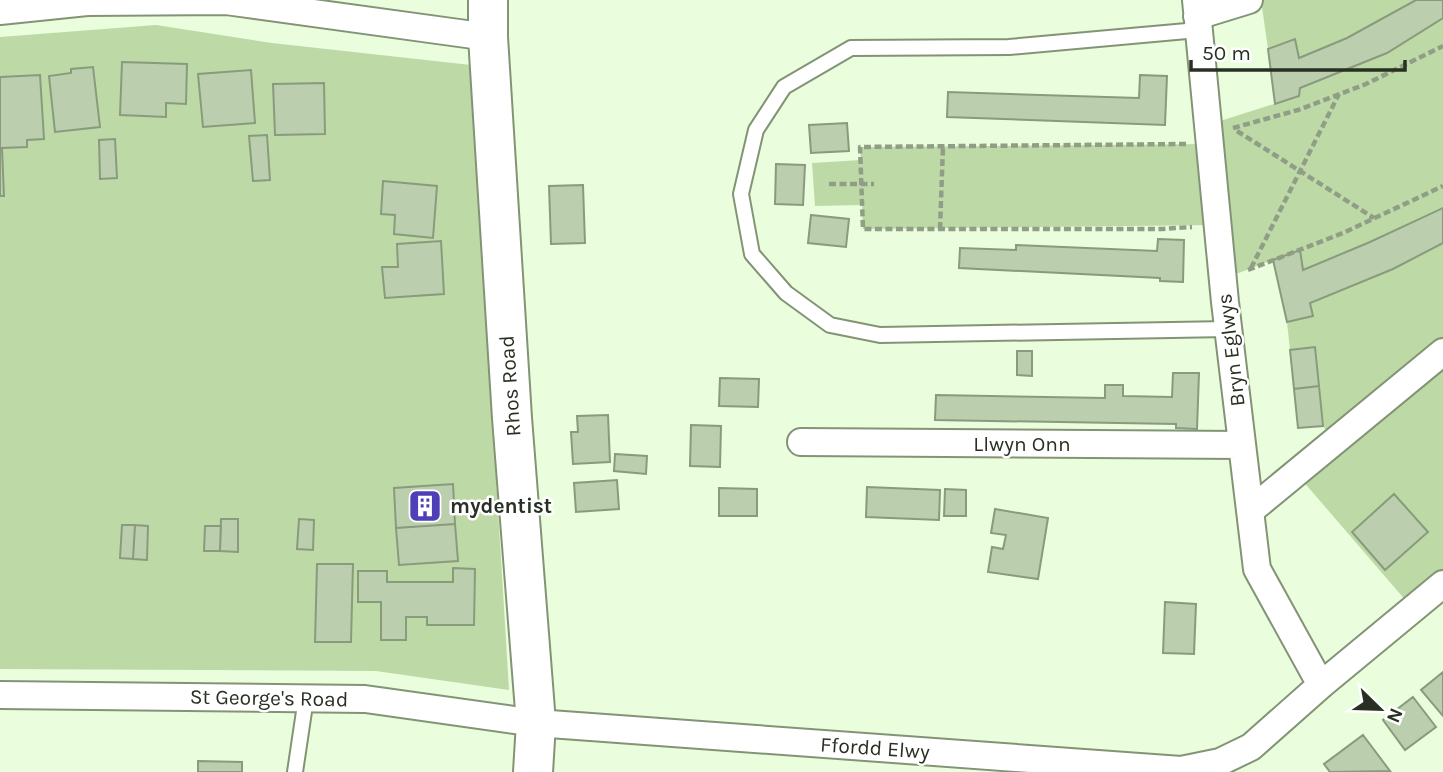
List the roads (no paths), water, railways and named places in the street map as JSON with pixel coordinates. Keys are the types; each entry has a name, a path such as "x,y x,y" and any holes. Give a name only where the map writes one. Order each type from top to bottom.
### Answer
{"main road":[{"name":"Rhos Road","path":"488,19 512,418 536,723 533,772"}],"street":[{"path":"1197,15 1249,0"},
{"path":"0,11 87,2 226,1 488,19"},
{"name":"Bryn Eglwys","path":"1197,15 1217,136 1217,225 1258,569 1321,685"},
{"path":"1250,511 1443,352"},
{"name":"Llwyn Onn","path":"801,442 1242,446"},
{"name":"Ffordd Elwy","path":"536,723 1181,770 1220,762 1251,747 1443,584"},
{"name":"St George's Road","path":"0,695 365,699 536,723"}],"lane":[{"path":"1197,15 1009,47 851,48 784,87 756,130 741,194 752,254 786,293 830,325 880,335 1228,330"},
{"path":"295,772 306,698"}],"place":[{"name":"mydentist","path":"425,506"}]}
